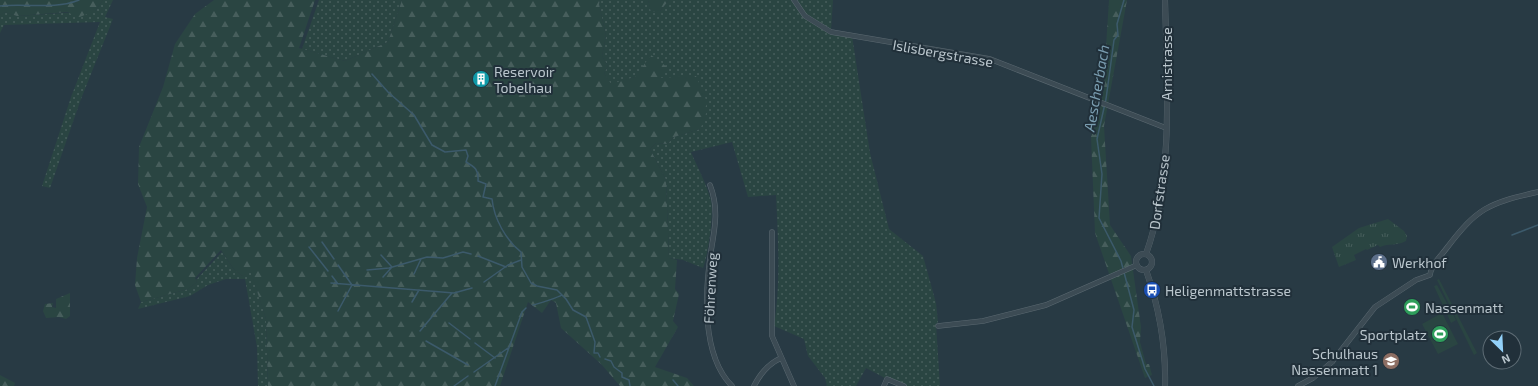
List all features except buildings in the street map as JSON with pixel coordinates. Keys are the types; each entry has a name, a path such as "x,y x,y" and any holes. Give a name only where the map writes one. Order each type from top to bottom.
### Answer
{"street":[{"name":"Islisbergstrasse","path":"794,0 806,16 831,32 990,59 1166,128"},
{"name":"Arnistrasse","path":"1165,0 1166,128"},
{"name":"Dorfstrasse","path":"1146,254 1158,216 1166,128"},
{"name":"Föhrenweg","path":"710,185 716,204 716,225 709,270 707,321 712,353 720,369 732,386"},
{"path":"1298,386 1313,378 1332,362 1375,307 1416,280 1430,275 1432,267 1441,254 1465,224 1476,214 1500,202 1538,192"},
{"path":"772,232 772,336 794,386"},
{"path":"1146,254 1151,257 1151,268 1142,270 1137,265 1136,260 1139,256 1146,254"},
{"path":"938,326 983,321 1046,305 1079,292 1127,268 1137,265"},
{"path":"1146,270 1160,323 1165,368 1165,386"},
{"path":"754,386 771,363 781,358"},
{"path":"884,386 887,379 904,386"}],"green space":[{"path":"0,0 103,0 95,11 77,18 68,12 17,16 5,12 0,15"},
{"path":"103,0 113,0 105,17 113,19 81,99 50,188 42,186 71,97 100,22 4,25 0,33 0,15 5,12 17,16 95,11"},
{"path":"214,0 315,0 299,48 345,61 388,42 402,0 600,0 599,4 606,36 602,56 608,66 604,73 611,84 635,77 651,55 667,67 659,78 696,76 703,91 707,108 704,121 700,129 674,137 667,144 656,143 650,149 666,180 669,258 677,260 675,289 679,294 673,321 678,327 655,367 687,378 694,386 620,386 602,365 561,328 556,303 551,300 542,313 528,302 500,386 268,386 266,319 251,272 242,276 233,268 221,250 195,278 197,282 188,289 141,302 135,285 137,258 147,207 138,184 139,147 163,87 175,44 195,14"},
{"path":"319,0 402,0 388,42 345,61 302,49"},
{"path":"600,0 648,0 651,11 660,11 669,0 833,0 831,31 852,36 870,153 889,229 923,256 936,303 940,386 900,386 866,368 856,386 827,386 825,378 808,356 804,339 774,326 778,293 776,195 748,197 732,142 691,152 707,188 712,207 710,234 703,268 683,260 669,258 666,180 650,149 656,143 667,144 674,137 700,129 658,78 635,77 611,85 604,73 608,66 602,56 606,36 599,4"},
{"path":"648,0 669,0 660,11 651,12"},
{"path":"1109,0 1127,0 1104,126 1110,225 1131,256 1141,327 1140,342 1146,364 1149,364 1152,375 1145,378 1095,233 1091,137 1103,94"},
{"path":"1388,219 1404,231 1407,236 1406,241 1380,247 1378,245 1367,250 1366,249 1354,255 1356,260 1339,267 1332,247 1359,228"},
{"path":"222,252 233,268 242,276 251,271 266,319 268,386 258,386 257,347 245,279 226,279 208,285 190,296 138,309 141,302 188,289 197,282 196,280"},
{"path":"1439,279 1477,353 1474,355 1437,280"},
{"path":"1437,285 1456,320 1451,323 1434,286"},
{"path":"70,293 70,316 66,319 59,317 46,318 43,311 45,304 53,303 52,307 56,308 56,299"},
{"name":"Sportplatz","path":"1442,313 1458,344 1438,354 1422,324"},
{"path":"0,375 15,383 14,386 0,386"}],"waterway":[{"path":"0,6 50,6 79,0"},
{"name":"Aescherbach","path":"1124,0 1117,24 1118,35 1114,40 1106,99 1097,139 1102,174 1099,218 1121,261 1134,310 1132,327 1145,369 1154,386"},
{"path":"372,74 388,92 414,115 432,145 445,152 466,150 468,156 466,162 476,169 478,181 486,184 483,197 492,199 498,221 510,241 521,252 522,267 531,283 537,286 557,290 566,299 573,310 586,317 595,342 594,353 598,353 600,357"},
{"path":"1512,235 1538,225"},
{"path":"322,242 334,259"},
{"path":"309,247 328,271"},
{"path":"367,270 389,268 427,257 443,258 463,252 471,254"},
{"path":"381,255 392,267 383,277"},
{"path":"478,256 506,267"},
{"path":"414,274 421,259"},
{"path":"484,282 508,265 521,260"},
{"path":"338,265 352,285 338,311"},
{"path":"332,276 338,284"},
{"path":"331,283 454,293 472,288"},
{"path":"412,302 419,290"},
{"path":"420,331 452,293"},
{"path":"533,305 562,295"},
{"path":"495,386 522,312 526,308"},
{"path":"449,323 470,339"},
{"path":"426,341 468,365"},
{"path":"475,343 495,358"},
{"path":"474,372 508,348"},
{"path":"605,359 611,361 614,367 622,373 622,377 629,380 630,386"},
{"path":"454,386 468,376"},
{"path":"673,380 678,386"}],"place":[{"name":"Reservoir Tobelhau","path":"481,79"},
{"name":"Werkhof","path":"1379,262"},
{"name":"Heligenmattstrasse","path":"1152,290"},
{"name":"Nassenmatt","path":"1412,307"},
{"name":"Sportplatz","path":"1440,334"},
{"name":"Schulhaus Nassenmatt 1","path":"1391,361"}]}
